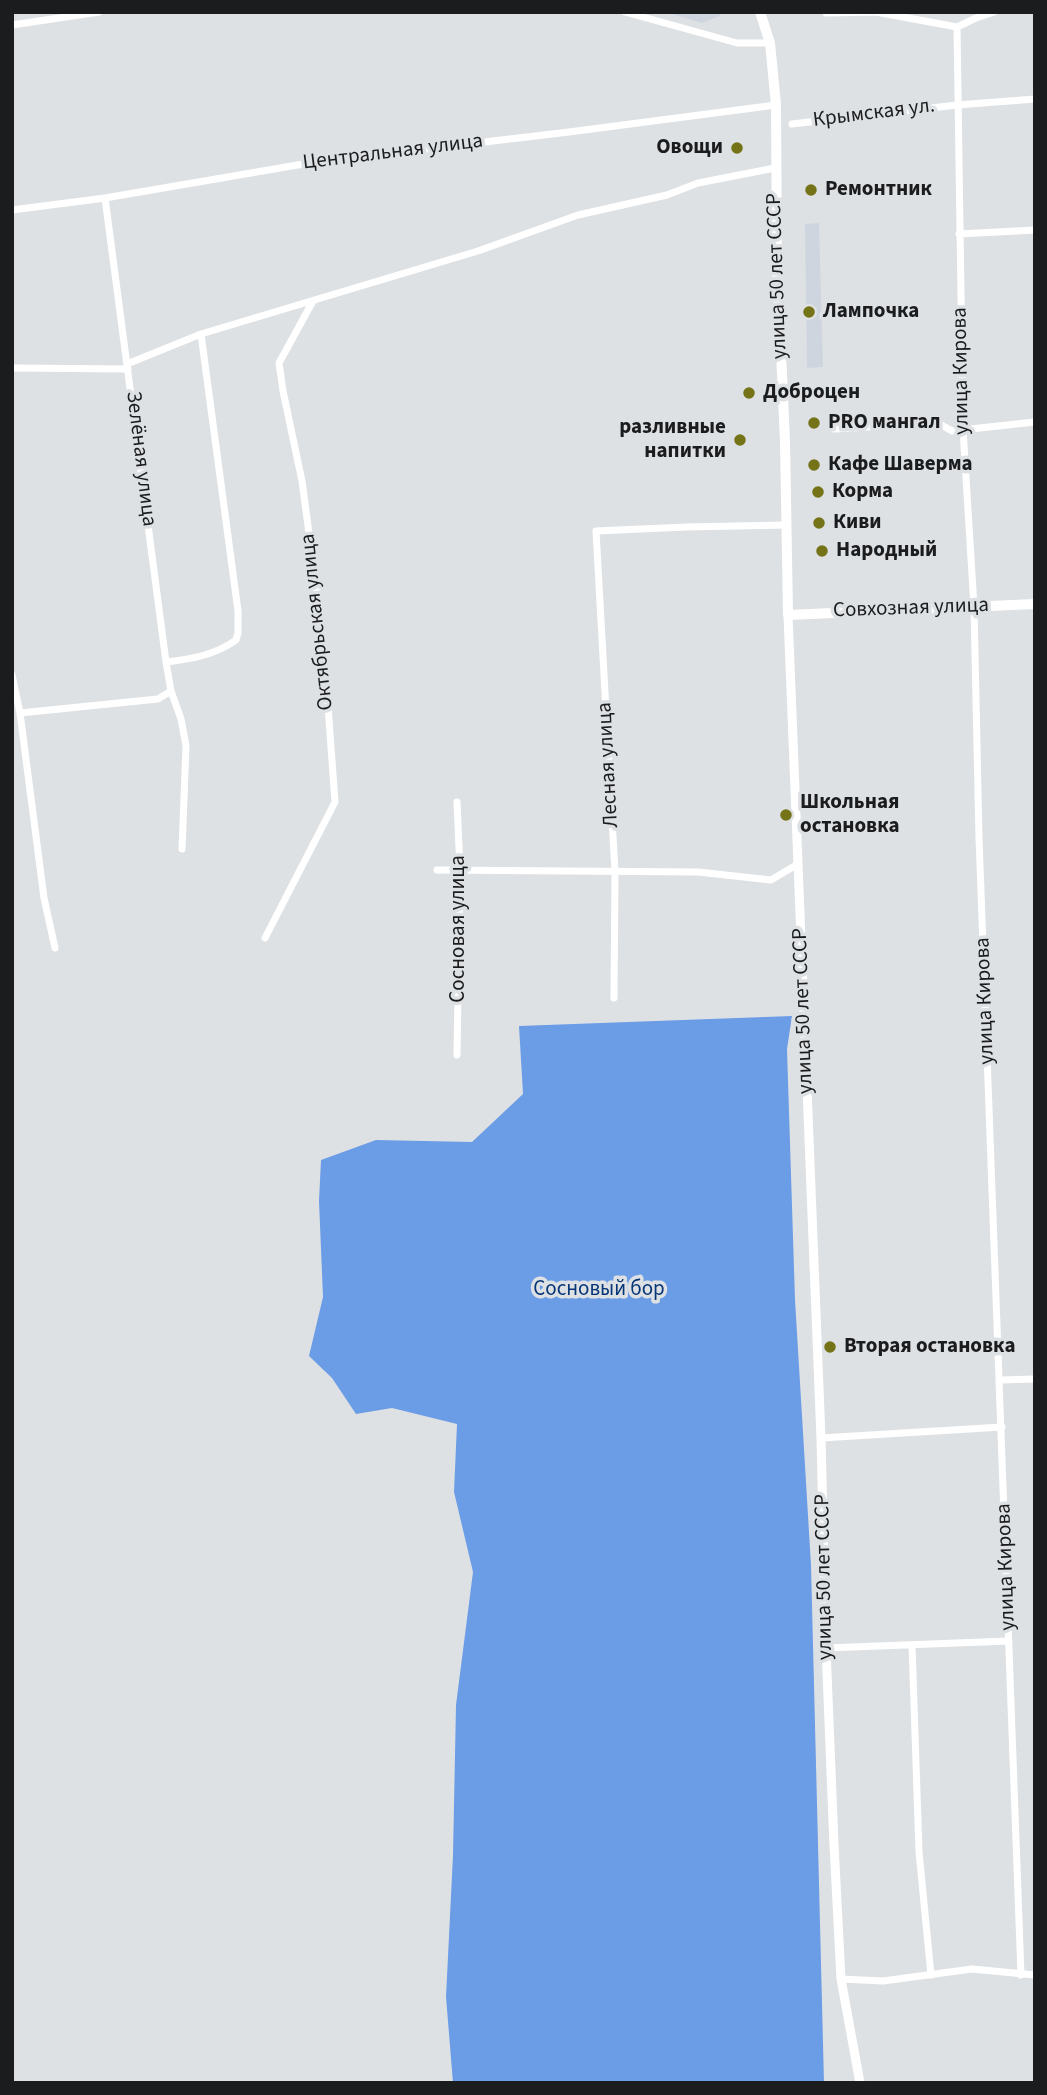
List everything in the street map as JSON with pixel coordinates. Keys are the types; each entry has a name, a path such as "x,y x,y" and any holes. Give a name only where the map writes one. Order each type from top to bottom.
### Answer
{"main road":[{"name":"улица 50 лет СССР","path":"760,12 769,43 776,105 775,168 788,615"},
{"name":"Совхозная улица","path":"788,615 1035,604"}],"street":[{"path":"12,25 99,12"},
{"path":"625,12 737,43 769,43"},
{"path":"826,13 876,12 957,27 995,12"},
{"name":"улица Кирова","path":"957,27 963,429 974,607 979,838 1021,1975"},
{"name":"Крымская ул.","path":"792,124 1035,99"},
{"name":"Центральная улица","path":"12,210 105,198 315,162 776,105"},
{"path":"12,368 128,366 201,334 478,251 578,215 667,195 698,183 775,168"},
{"name":"Зелёная улица","path":"105,198 166,663 186,746 182,849"},
{"path":"960,234 1035,230"},
{"name":"Октябрьская улица","path":"265,938 335,802 323,638 302,481 279,363 313,301"},
{"path":"166,663 207,656 224,649 236,640 238,633 201,334"},
{"path":"834,429 938,422 952,431 1035,422"},
{"name":"Лесная улица","path":"614,998 615,872 596,531 786,525"},
{"name":"улица 50 лет СССР","path":"788,615 821,1438 826,1648 841,1979 860,2083"},
{"path":"12,675 20,713 44,898 55,948"},
{"path":"20,713 158,699 171,691"},
{"name":"Сосновая улица","path":"457,802 460,870 457,1055"},
{"path":"437,870 698,872 771,880 798,864"},
{"path":"1000,1380 1035,1379"},
{"path":"821,1438 1002,1427"},
{"path":"826,1648 1009,1641"},
{"path":"912,1645 919,1852 931,1975"},
{"path":"841,1979 883,1981 972,1969 1035,1975"}],"shaded area":[{"path":"665,12 719,12 720,16 702,23"},
{"path":"819,223 823,367 807,368 805,224"}],"green space":[{"name":"Сосновый бор","path":"792,1016 787,1049 795,1300 811,1565 824,2083 453,2083 446,1997 453,1855 456,1705 473,1572 454,1492 457,1424 392,1408 356,1414 332,1378 309,1356 323,1297 319,1201 321,1160 376,1140 472,1142 523,1094 519,1026"}],"place":[{"name":"Овощи","path":"737,148"},
{"name":"Ремонтник","path":"811,190"},
{"name":"Лампочка","path":"809,312"},
{"name":"Доброцен","path":"749,393"},
{"name":"PRO мангал","path":"814,423"},
{"name":"разливные напитки","path":"740,440"},
{"name":"Кафе Шаверма","path":"814,465"},
{"name":"Корма","path":"818,492"},
{"name":"Киви","path":"819,523"},
{"name":"Народный","path":"822,551"},
{"name":"Школьная остановка","path":"786,815"},
{"name":"Вторая остановка","path":"830,1347"}]}
